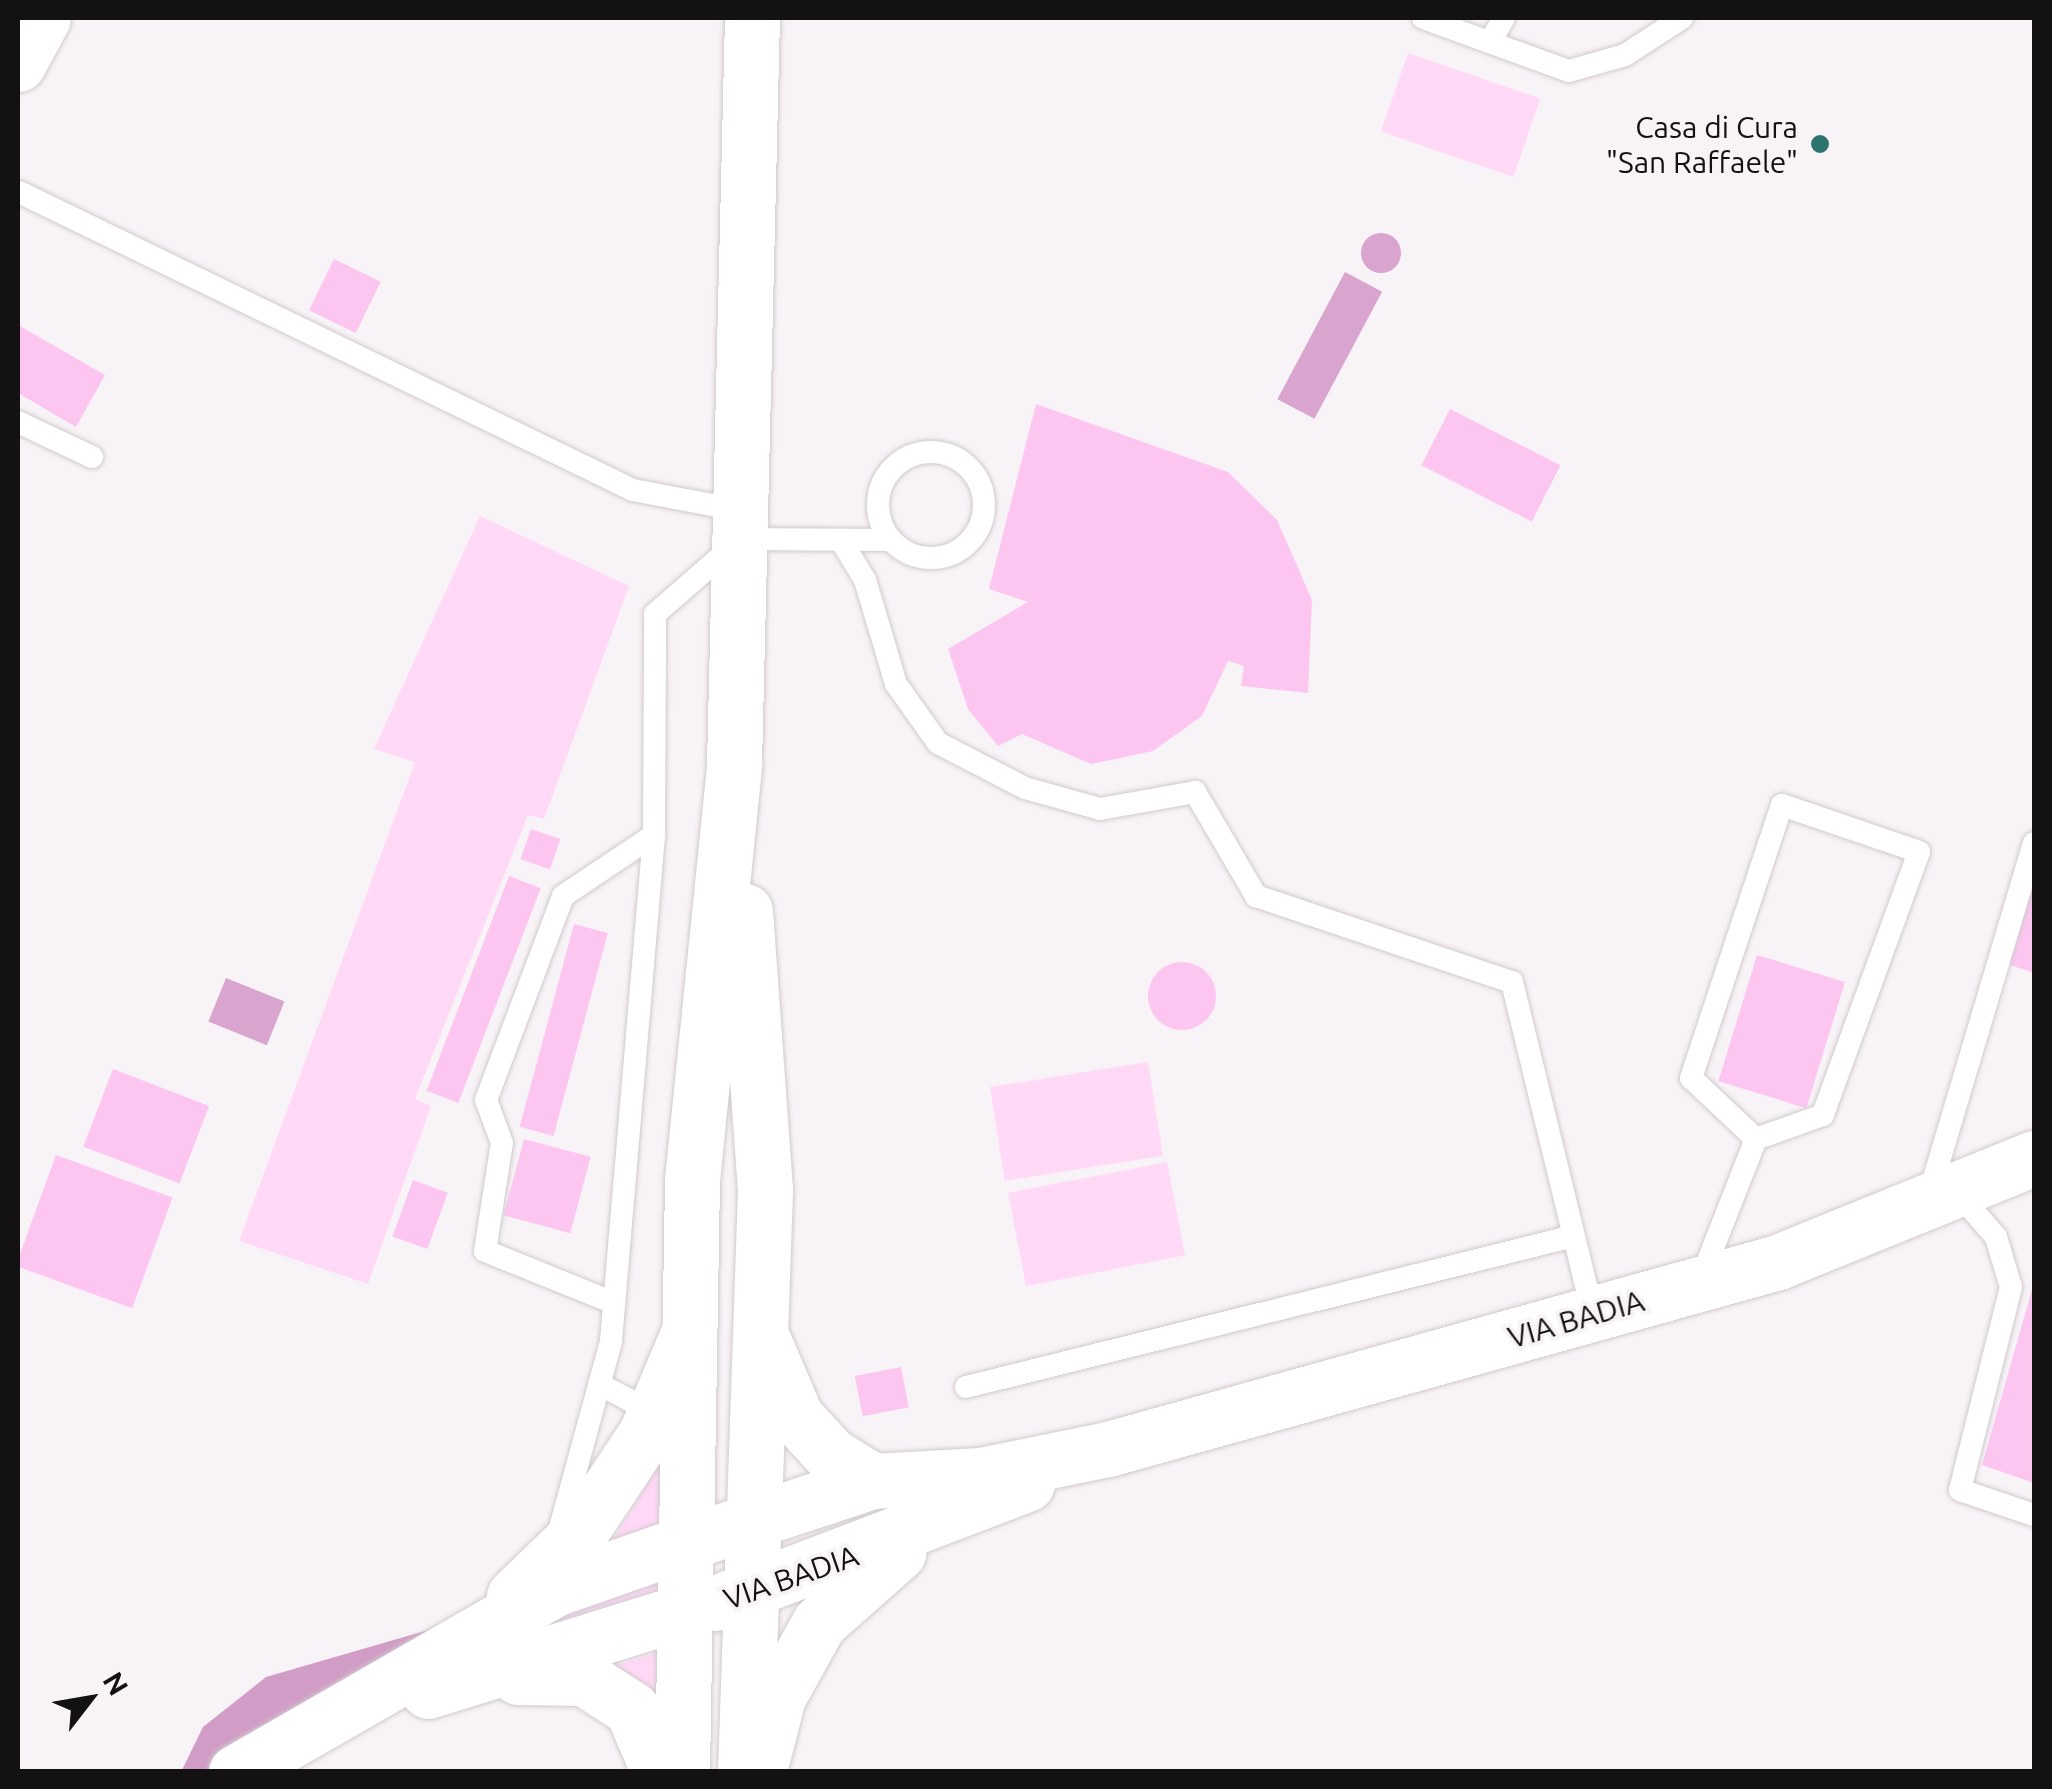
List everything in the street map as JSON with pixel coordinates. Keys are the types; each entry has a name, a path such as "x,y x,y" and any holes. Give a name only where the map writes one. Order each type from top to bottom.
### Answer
{"main road":[{"path":"18,64 43,18"},
{"path":"682,1772 692,1180 734,764 752,18"},
{"path":"734,764 766,1190 746,1595 745,1772"},
{"name":"VIA BADIA","path":"468,1659 554,1589 750,1516 873,1480 981,1475 1108,1449 1594,1314 1699,1284 1941,1197 2034,1158"},
{"path":"758,1329 796,1417 831,1455 873,1480"},
{"path":"236,1772 468,1659 581,1531 654,1413 690,1331"},
{"name":"VIA BADIA","path":"468,1659 746,1595 950,1517 1108,1449"},
{"name":"VIA BADIA","path":"758,1772 778,1698 819,1622 950,1517"},
{"path":"468,1659 584,1678 632,1709 659,1772"}],"lane":[{"path":"1423,18 1569,71 1625,55 1682,18"},
{"path":"1490,42 1504,18"},
{"path":"18,192 634,490 742,525 842,542 890,540 918,557 966,546 984,502 972,471 927,452 897,464 878,509 890,540"},
{"path":"18,422 92,457"},
{"path":"552,1560 599,1384 614,1303 654,836 655,614 742,525"},
{"path":"842,542 865,580 896,684 938,743 1026,788 1100,809 1195,792 1256,896 1512,982 1594,1314"},
{"path":"1699,1284 1756,1139 1823,1114 1918,852 1782,805 1691,1078 1756,1139"},
{"path":"614,1303 485,1252 502,1143 486,1100 564,896 654,836"},
{"path":"2034,843 1941,1197 1996,1238 2011,1288 1960,1490 2034,1514"},
{"path":"966,1387 1574,1236"},
{"path":"599,1384 654,1413"}],"shaded area":[{"path":"1408,53 1540,99 1513,177 1381,131"},
{"path":"1381,233 1395,239 1401,253 1395,267 1381,273 1367,267 1361,253 1367,239"},
{"path":"1345,272 1382,292 1314,419 1277,399"},
{"path":"480,516 629,586 544,819 528,815 415,1099 431,1106 368,1284 239,1241 415,762 374,749"},
{"path":"226,978 284,1002 267,1045 208,1022"},
{"path":"1148,1062 1163,1156 1005,1181 990,1087"},
{"path":"1167,1162 1185,1255 1026,1286 1008,1193"},
{"path":"673,1439 667,1529 604,1554 643,1492"},
{"path":"656,1579 662,1591 608,1614 492,1638"},
{"path":"473,1617 210,1771 181,1772 203,1727 266,1677"},
{"path":"668,1650 669,1722 602,1669"}],"building":[{"path":"334,259 381,282 356,333 309,310"},
{"path":"18,325 105,375 76,427 18,393"},
{"path":"1036,404 1228,472 1277,520 1312,600 1308,693 1241,686 1244,666 1228,661 1202,716 1153,751 1091,764 1022,734 998,746 968,709 948,649 1028,602 989,589"},
{"path":"1450,409 1560,465 1532,521 1421,465"},
{"path":"531,829 560,839 550,869 521,859"},
{"path":"2034,875 2034,973 2001,962"},
{"path":"509,876 541,888 458,1103 427,1091"},
{"path":"574,924 608,933 553,1136 520,1127"},
{"path":"1757,955 1845,982 1806,1108 1718,1081"},
{"path":"1182,962 1206,972 1216,996 1206,1020 1182,1030 1158,1020 1148,996 1158,972"},
{"path":"113,1069 209,1106 179,1183 83,1146"},
{"path":"524,1139 591,1157 570,1233 504,1215"},
{"path":"56,1155 173,1197 132,1308 18,1267"},
{"path":"413,1180 448,1193 427,1249 392,1236"},
{"path":"2034,1286 2034,1483 1982,1465"},
{"path":"901,1367 909,1407 863,1416 855,1376"}],"place":[{"name":"Casa di Cura \"San Raffaele\"","path":"1820,144"}]}
